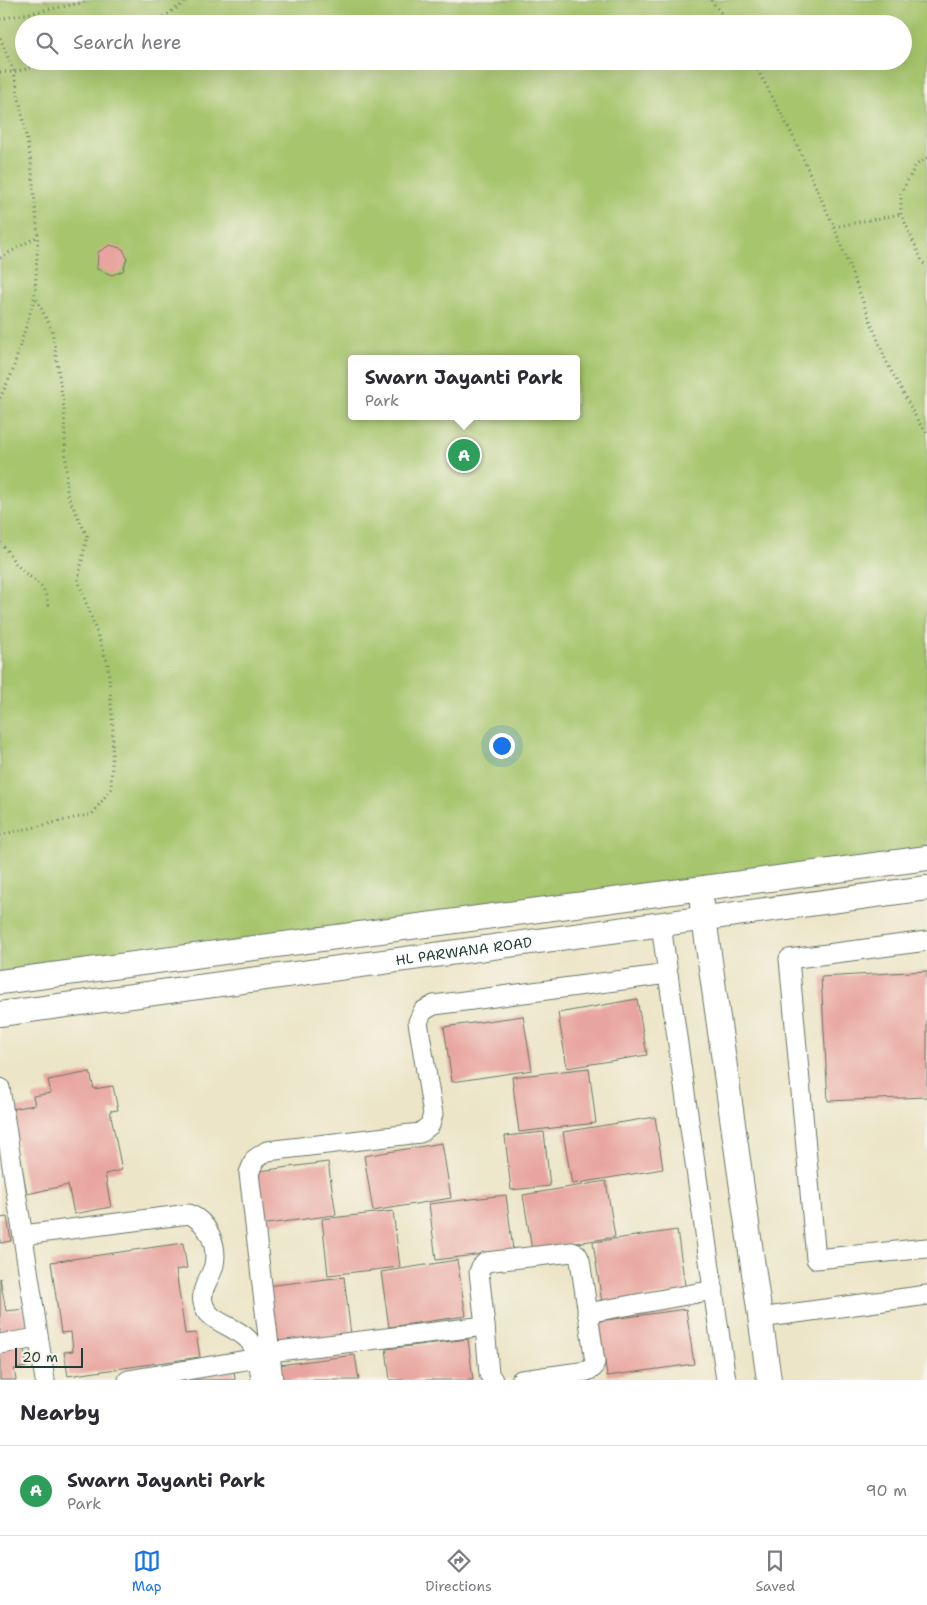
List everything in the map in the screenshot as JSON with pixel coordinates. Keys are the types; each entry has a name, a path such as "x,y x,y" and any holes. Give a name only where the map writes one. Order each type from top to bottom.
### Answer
{"street":[{"path":"0,982 927,858"},
{"path":"700,887 769,1380"},
{"name":"HL PARWANA ROAD","path":"0,1014 927,888"},
{"path":"661,925 726,1380"},
{"path":"927,941 789,958 816,1259 927,1248"},
{"path":"261,1380 264,1355 249,1173 255,1160 267,1151 420,1133 430,1125 433,1114 418,1022 423,1011 434,1004 668,974"},
{"path":"0,1088 45,1380"},
{"path":"23,1235 189,1214 198,1218 212,1237 214,1253 214,1265 203,1294 203,1303 216,1320 245,1337 264,1355 273,1380"},
{"path":"493,1380 489,1374 479,1272 481,1267 486,1262 572,1252 577,1254 580,1260 595,1362 593,1368 588,1371 544,1379 521,1380"},
{"path":"587,1312 714,1290"},
{"path":"760,1318 927,1295"},
{"path":"128,1380 264,1355 485,1326"},
{"path":"0,1344 38,1338"}],"path":[{"path":"20,15 88,0"},
{"path":"166,15 188,0"},
{"path":"710,0 722,15"},
{"path":"0,19 15,16"},
{"path":"0,38 14,72 31,162 38,236 35,296 12,373 0,398"},
{"path":"0,72 22,70"},
{"path":"758,70 792,134 834,227 886,361 918,423 927,433"},
{"path":"927,158 916,165 901,193 901,214 923,263 927,266"},
{"path":"834,227 901,214"},
{"path":"0,258 38,236"},
{"path":"0,835 92,814 111,789 113,728 108,664 78,580 87,536 66,494 63,398 52,330 35,296"},
{"path":"0,543 18,566 41,584 49,607"}],"green space":[{"path":"0,0 927,0 927,849 0,972"}],"building":[{"path":"110,245 123,249 127,258 123,271 112,275 97,269 98,252"},
{"path":"927,971 927,1097 828,1101 821,977"},
{"path":"637,999 647,1055 567,1068 558,1013"},
{"path":"523,1016 532,1070 452,1082 444,1027"},
{"path":"589,1068 596,1123 519,1132 512,1077"},
{"path":"90,1072 94,1089 113,1086 118,1110 110,1111 122,1170 105,1174 111,1207 74,1214 68,1185 27,1194 11,1109 35,1105 33,1096 51,1093 48,1080"},
{"path":"655,1117 663,1169 572,1184 563,1132"},
{"path":"544,1132 550,1186 511,1190 505,1136"},
{"path":"442,1143 451,1198 373,1211 364,1156"},
{"path":"328,1162 336,1215 259,1225 251,1172"},
{"path":"606,1181 615,1237 532,1250 523,1195"},
{"path":"506,1195 513,1250 436,1260 429,1204"},
{"path":"393,1211 400,1267 328,1275 322,1219"},
{"path":"7,1217 11,1241 0,1243 0,1218"},
{"path":"677,1230 686,1292 602,1303 593,1242"},
{"path":"183,1243 187,1268 176,1270 185,1334 196,1333 200,1357 68,1376 64,1352 73,1351 71,1332 61,1333 51,1262"},
{"path":"457,1260 466,1316 389,1327 381,1272"},
{"path":"344,1277 351,1335 273,1344 266,1286"},
{"path":"0,1278 6,1311 25,1309 29,1333 0,1338"},
{"path":"686,1309 694,1364 607,1376 599,1321"},
{"path":"468,1339 473,1380 390,1380 386,1349"},
{"path":"23,1344 27,1367 14,1369 16,1380 0,1380 0,1347"},
{"path":"355,1355 359,1380 281,1380 279,1365"},
{"path":"234,1370 235,1380 182,1380"}],"place":[{"name":"Swarn Jayanti Park","path":"464,455"}]}
